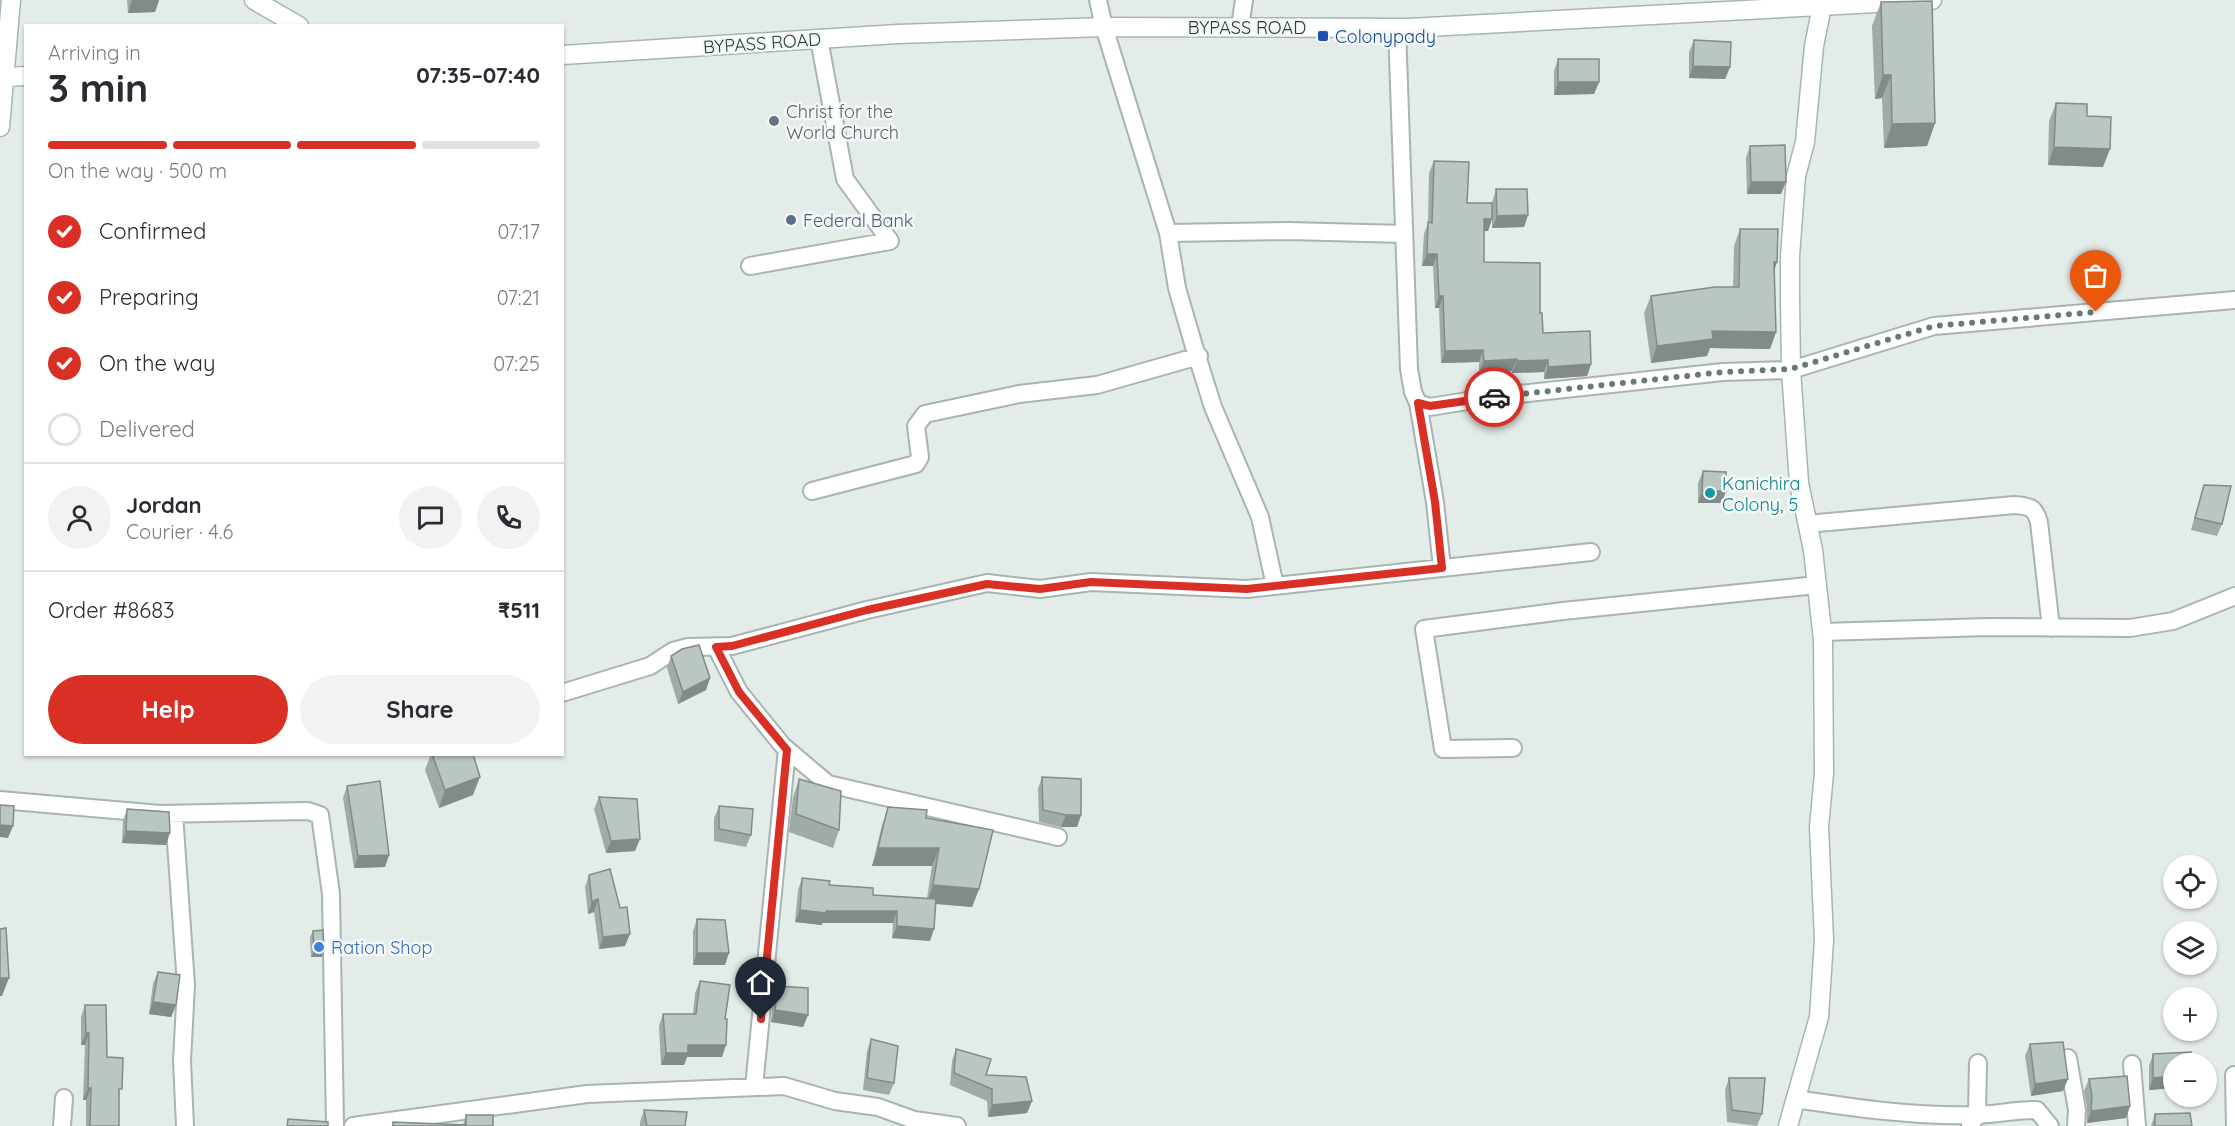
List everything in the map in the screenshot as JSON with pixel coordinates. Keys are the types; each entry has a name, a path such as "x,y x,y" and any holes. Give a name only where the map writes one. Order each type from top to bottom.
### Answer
{"main road":[{"path":"0,127 11,0"},
{"path":"254,0 296,24"},
{"name":"BYPASS ROAD","path":"564,55 819,39 1104,27 1397,28 1932,0"},
{"path":"1788,1126 1819,1017 1824,940 1819,828 1824,773 1825,707 1822,632 1808,524 1799,483 1791,369 1790,256 1796,176 1805,142 1814,46 1822,6"},
{"path":"6,77 24,76"}],"street":[{"path":"1098,0 1104,27 1168,233 1177,288 1214,407 1260,517 1275,586"},
{"path":"1240,27 1244,0"},
{"path":"1397,28 1409,369 1413,392 1418,403 1435,502 1442,568"},
{"path":"750,266 890,241 846,179 819,39"},
{"path":"1168,233 1289,231 1404,234"},
{"path":"1418,403 1430,406 1723,372 1791,369 1934,326 2235,300"},
{"path":"812,491 916,464 920,457 916,426 925,414 1019,394 1097,385 1199,356"},
{"path":"1808,524 2014,505 2030,506 2036,512 2039,522 2051,628"},
{"path":"564,692 650,666 673,651 687,647 732,646 867,610 987,584 1040,589 1091,582 1247,589 1590,552"},
{"path":"1513,748 1443,749 1424,629 1563,611 1817,585"},
{"path":"1822,632 1989,627 2130,628 2173,621 2235,596"},
{"path":"716,647 739,692 787,750 828,784 1058,837"},
{"path":"754,1087 787,750"},
{"path":"0,800 174,814 308,811 320,815 331,894 335,1126"},
{"path":"174,814 186,985 182,1061 185,1126"},
{"path":"2068,1058 2077,1110 2076,1126"},
{"path":"1973,1120 1978,1063"},
{"path":"2132,1064 2137,1126"},
{"path":"2234,1076 2235,1126"},
{"path":"352,1126 587,1094 783,1086 835,1101 878,1107 914,1120 957,1126"},
{"path":"62,1126 64,1098"},
{"path":"1795,1099 1863,1109 1973,1120 2037,1110 2044,1123"}],"building":[{"path":"1932,1 1935,123 1892,124 1891,75 1883,75 1881,2"},
{"path":"1694,40 1731,42 1730,67 1693,66"},
{"path":"1558,59 1599,59 1599,82 1558,82"},
{"path":"2056,103 2087,104 2087,116 2111,117 2110,149 2054,147"},
{"path":"1785,145 1786,182 1751,182 1750,146"},
{"path":"1434,161 1469,162 1467,203 1492,203 1492,219 1484,219 1484,262 1540,263 1540,313 1542,313 1543,333 1590,331 1591,364 1548,367 1548,360 1484,361 1483,350 1445,351 1443,296 1439,296 1437,254 1427,254 1428,222 1432,223"},
{"path":"1496,189 1527,189 1528,215 1497,216"},
{"path":"1740,229 1778,229 1777,262 1774,262 1776,332 1712,331 1713,339 1657,346 1651,296 1715,287 1739,287"},
{"path":"1703,471 1726,472 1726,491 1702,491"},
{"path":"2204,485 2231,486 2222,524 2195,518"},
{"path":"699,645 710,678 683,692 671,656 682,649"},
{"path":"433,756 474,756 480,777 445,790"},
{"path":"1042,777 1081,779 1081,815 1066,815 1043,810"},
{"path":"799,779 841,791 839,830 796,814"},
{"path":"380,781 389,855 358,856 347,786"},
{"path":"599,797 637,799 640,839 611,841"},
{"path":"0,805 14,806 13,826 0,825"},
{"path":"719,806 753,809 751,835 719,829"},
{"path":"888,807 927,810 926,818 993,830 979,889 933,885 939,848 878,848"},
{"path":"127,809 169,812 170,833 126,831"},
{"path":"610,869 620,908 627,907 630,934 603,937 598,899 592,902 589,875"},
{"path":"802,878 830,881 829,885 873,888 873,895 936,899 934,929 897,926 897,911 826,911 826,913 800,910"},
{"path":"697,919 725,920 729,953 697,953"},
{"path":"6,928 9,978 0,978 0,929"},
{"path":"323,930 324,951 314,951 313,931"},
{"path":"158,972 180,975 176,1005 153,1002"},
{"path":"700,981 730,985 725,1019 727,1019 726,1045 688,1045 688,1053 666,1053 663,1014 696,1014"},
{"path":"778,986 808,988 808,1015 775,1010"},
{"path":"85,1005 106,1005 107,1057 123,1058 122,1089 119,1089 119,1126 90,1126 89,1033 86,1033"},
{"path":"871,1039 898,1046 894,1083 867,1078"},
{"path":"2063,1042 2068,1079 2035,1084 2030,1044"},
{"path":"956,1049 991,1059 986,1075 1026,1077 1032,1101 992,1105 992,1089 954,1073"},
{"path":"2163,1053 2163,1077 2153,1078 2153,1054"},
{"path":"2127,1076 2130,1106 2091,1111 2092,1096 2089,1079"},
{"path":"1729,1078 1765,1078 1762,1114 1732,1110"},
{"path":"644,1110 687,1112 685,1126 647,1126"},
{"path":"2190,1113 2192,1126 2155,1126 2155,1114"},
{"path":"466,1115 493,1115 493,1126 393,1126 393,1122 466,1125"},
{"path":"288,1119 328,1122 328,1126 287,1126"}],"way so far":[{"path":"1494,397 1723,372 1791,369 1934,326 2096,312"}],"place":[{"name":"Colonypady","path":"1323,36"},
{"name":"Christ for the World Church","path":"774,121"},
{"name":"Federal Bank","path":"791,220"},
{"name":"Kanichira Colony, 5","path":"1710,493"},
{"name":"Ration Shop","path":"319,947"}],"route":[{"path":"761,1019 787,750 739,692 716,647 732,646 867,610 987,584 1040,589 1091,582 1247,589 1442,568 1435,502 1418,403 1430,406 1494,397"}]}
